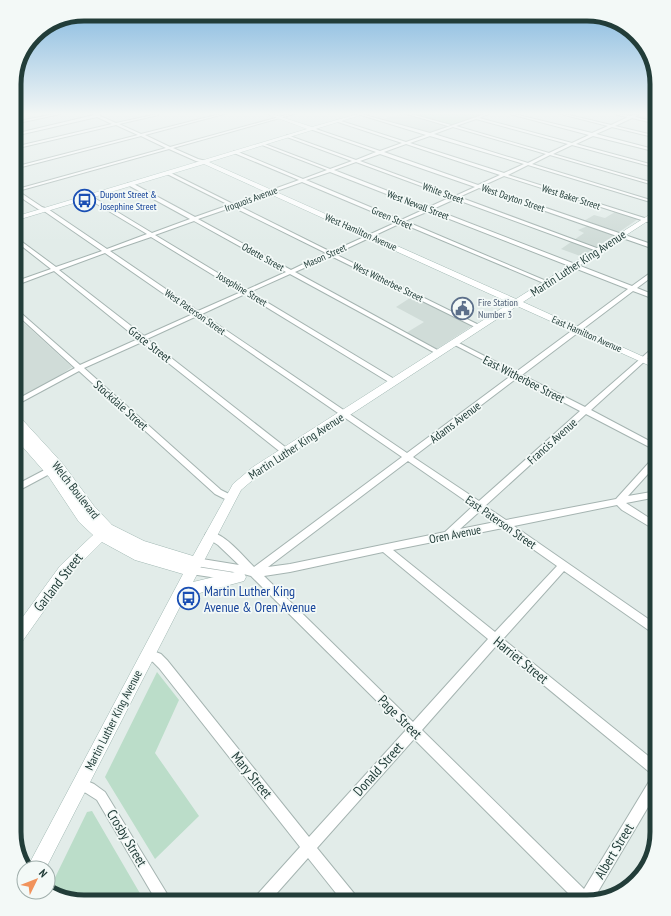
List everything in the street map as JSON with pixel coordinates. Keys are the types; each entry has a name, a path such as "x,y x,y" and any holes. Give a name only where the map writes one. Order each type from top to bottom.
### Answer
{"street":[{"path":"21,165 53,157"},
{"path":"21,190 139,157"},
{"name":"West Hamilton Avenue","path":"190,157 517,303"},
{"name":"West Hamilton Avenue","path":"198,157 205,162"},
{"path":"21,217 221,157"},
{"name":"Green Street","path":"247,157 548,283"},
{"name":"West Newall Street","path":"295,157 650,295"},
{"name":"White Street","path":"345,157 598,250"},
{"name":"Iroquois Avenue","path":"21,281 370,157"},
{"name":"West Dayton Street","path":"393,157 650,246"},
{"name":"West Baker Street","path":"448,157 650,222"},
{"path":"504,157 650,201"},
{"name":"Mason Street","path":"21,400 79,368 143,338 544,157"},
{"path":"559,157 650,183"},
{"path":"619,157 650,165"},
{"name":"West Witherbee Street","path":"168,173 479,327"},
{"name":"Odette Street","path":"130,184 439,353"},
{"name":"West Paterson Street","path":"21,191 45,207 46,210"},
{"name":"West Paterson Street","path":"21,196 40,208 46,210 344,415"},
{"name":"Josephine Street","path":"89,197 394,382"},
{"name":"Martin Luther King Avenue","path":"40,860 179,593 237,487 245,479 286,452 650,216"},
{"name":"Grace Street","path":"21,242 286,452"},
{"name":"Adams Avenue","path":"253,574 650,275"},
{"name":"East Hamilton Avenue","path":"517,303 650,362"},
{"name":"Stockdale Street","path":"21,316 218,492 230,498"},
{"name":"East Witherbee Street","path":"455,343 650,444"},
{"name":"Francis Avenue","path":"447,534 650,353"},
{"name":"East Paterson Street","path":"344,415 479,506 650,626"},
{"name":"Welch Boulevard","path":"21,426 54,468 84,519 104,531 115,544 140,556 194,566"},
{"name":"Welch Boulevard","path":"21,437 54,468"},
{"path":"650,467 619,502 625,508 650,523"},
{"path":"21,486 54,468"},
{"name":"Oren Avenue","path":"194,566 217,575 239,577 290,568 447,534 650,495"},
{"name":"Garland Street","path":"21,632 65,570 104,531"},
{"name":"Page Street","path":"210,535 218,539 253,574 263,581 580,895"},
{"name":"Harriet Street","path":"384,548 650,765"},
{"name":"Oren Avenue","path":"194,566 243,569 253,574"},
{"name":"Donald Street","path":"266,895 495,639 563,566"},
{"path":"179,593 189,589 239,577"},
{"name":"Mary Street","path":"148,654 157,658 164,664 347,895"},
{"name":"Crosby Street","path":"80,784 90,788 101,796 161,895"},
{"name":"Albert Street","path":"590,895 650,792"}],"shaded area":[{"path":"615,212 638,219 583,257 561,249 584,233 578,230 590,225 582,222 594,215 605,218"},
{"path":"413,296 472,326 437,349 406,333 424,322 396,307"},
{"path":"21,320 72,367 43,387 21,398"}],"green space":[{"path":"157,672 179,700 155,753 199,816 155,859 105,777"},
{"path":"92,811 141,895 72,894 56,889 56,876 87,812"}],"place":[{"name":"Dupont Street & Josephine Street","path":"85,200"},
{"name":"Fire Station Number 3","path":"462,308"},
{"name":"Martin Luther King Avenue & Oren Avenue","path":"189,599"}]}
